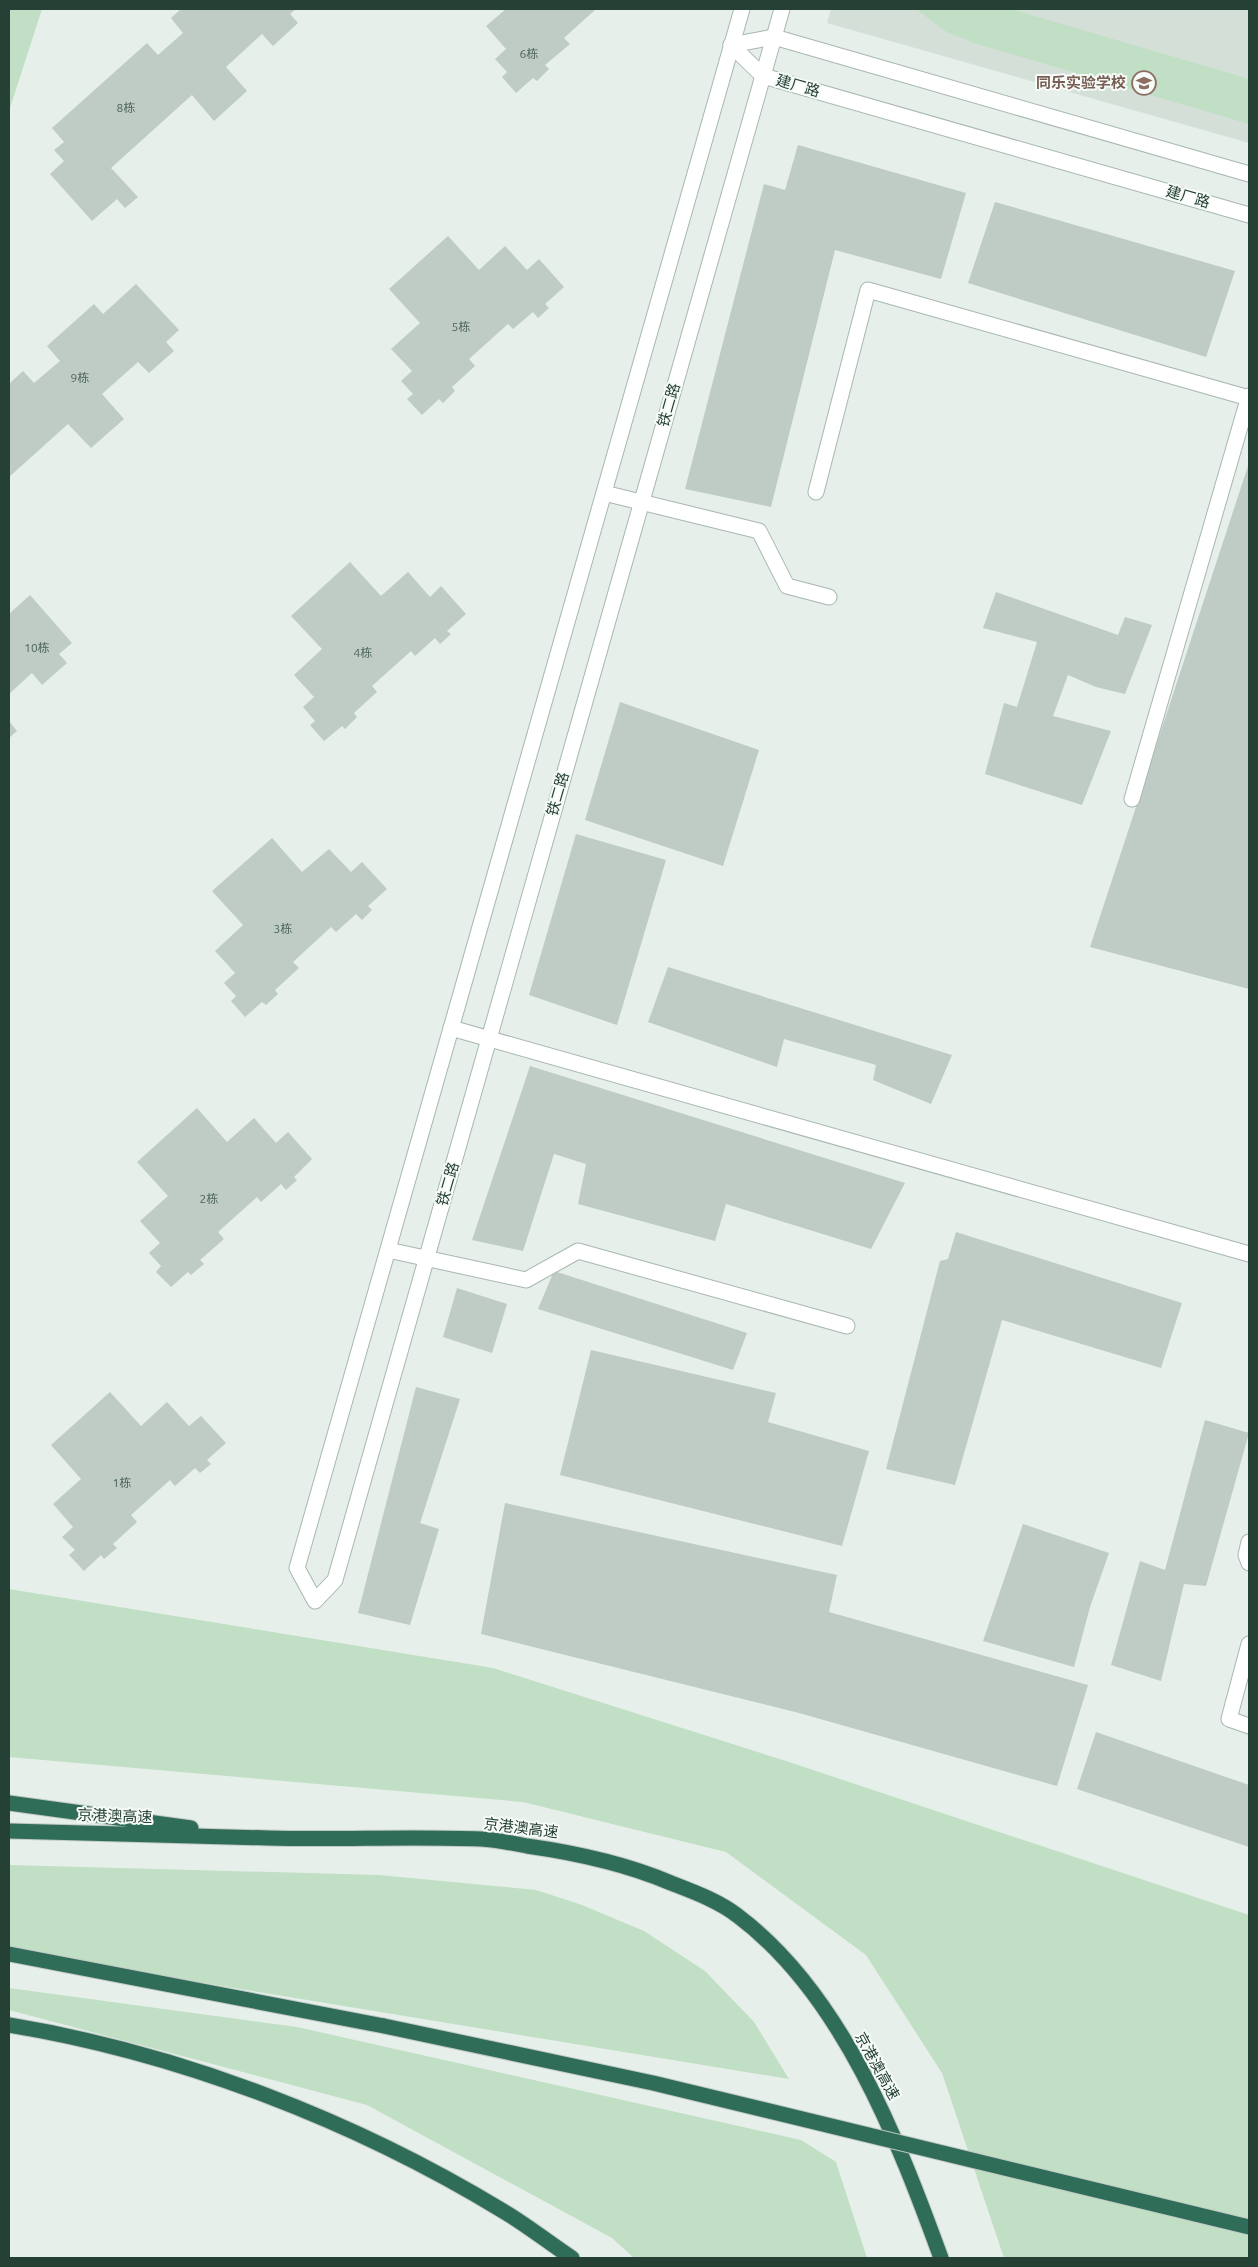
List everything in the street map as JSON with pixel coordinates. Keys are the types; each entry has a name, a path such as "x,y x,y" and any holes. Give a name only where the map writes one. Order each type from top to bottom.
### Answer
{"highway":[{"path":"9,1803 269,1838"},
{"name":"京港澳高速","path":"9,1831 269,1838 484,1839 576,1853 640,1870 699,1894 737,1915 771,1945 800,1976 833,2024 865,2077 894,2134 941,2258"},
{"path":"9,1954 384,2026 653,2082 1249,2227"},
{"path":"9,2025 38,2030 166,2062 277,2100 389,2148 504,2211 572,2258"}],"street":[{"path":"742,9 388,1250 526,1280 578,1251 847,1326"},
{"name":"铁二路","path":"388,1250 297,1568 315,1602 335,1580 782,9"},
{"path":"731,45 774,37 1249,174"},
{"name":"建厂路","path":"731,45 763,76 1249,215"},
{"path":"816,492 868,290 1249,397 1132,799"},
{"path":"604,493 759,531 787,586 829,597"},
{"path":"451,1028 1249,1254"},
{"path":"1249,1542 1246,1555 1249,1563"},
{"path":"1249,1644 1229,1720 1249,1726"}],"shaded area":[{"name":"同乐实验学校","path":"831,9 1249,9 1249,143 827,23"}],"green space":[{"path":"9,9 42,9 9,111"},
{"path":"916,9 1011,9 1249,79 1249,124 974,43 945,31"},
{"path":"9,1589 493,1668 786,1761 1249,1915 1249,2258 1004,2258 942,2073 866,1955 726,1852 523,1802 9,1757"},
{"path":"9,1865 379,1875 536,1890 582,1905 644,1931 705,1971 754,2022 789,2079 9,1951"},
{"path":"9,1988 297,2027 801,2140 836,2162 867,2258 634,2258 612,2238 367,2105 9,2010"}],"building":[{"path":"181,9 296,9 290,14 298,23 273,46 262,34 226,67 247,91 214,121 192,95 111,168 138,197 125,208 117,199 92,221 50,174 64,161 54,150 64,142 52,128 147,43 158,55 183,33 171,18"},
{"path":"506,9 596,9 564,38 570,44 545,65 549,69 537,81 533,78 516,93 502,77 507,72 495,59 506,49 486,26"},
{"path":"798,145 966,193 941,279 835,250 771,507 685,489 764,184 785,190"},
{"path":"995,202 1235,271 1206,357 968,283"},
{"path":"448,236 479,270 505,246 527,270 539,259 564,287 545,304 549,308 538,318 533,312 513,329 508,324 469,359 475,366 452,387 455,391 443,403 439,399 422,415 407,399 413,394 401,381 412,371 391,349 420,323 389,289"},
{"path":"136,284 179,330 166,342 174,351 149,373 138,362 102,394 124,419 91,448 68,424 9,477 9,384 23,371 34,383 60,361 47,346 94,304 103,314"},
{"path":"1249,463 1249,989 1090,947"},
{"path":"350,562 381,596 408,572 430,597 441,586 466,614 447,631 451,634 440,644 435,638 415,656 411,651 372,686 377,692 354,713 357,717 345,729 342,726 324,741 310,725 315,721 303,707 314,697 294,675 322,649 291,616"},
{"path":"996,592 1118,635 1125,617 1152,625 1125,694 1096,687 1068,675 1053,716 1111,731 1082,805 985,774 1004,703 1017,707 1037,642 983,628"},
{"path":"30,595 72,643 59,654 67,663 42,685 32,673 9,694 9,614"},
{"path":"620,702 759,750 723,866 585,820"},
{"path":"9,721 17,731 9,738"},
{"path":"576,834 666,860 617,1025 529,995"},
{"path":"272,838 302,872 329,849 351,872 362,862 387,889 368,906 372,910 362,920 356,914 336,932 331,927 293,962 299,968 275,990 278,994 266,1005 262,1002 245,1017 231,1001 236,996 224,983 235,973 215,951 243,925 212,891"},
{"path":"668,967 952,1055 931,1104 873,1080 876,1065 784,1039 777,1067 648,1022"},
{"path":"530,1066 905,1183 871,1249 726,1204 715,1241 578,1204 586,1164 554,1154 523,1251 472,1240"},
{"path":"197,1108 227,1142 254,1118 276,1143 288,1132 312,1159 294,1177 297,1180 286,1190 281,1184 261,1202 257,1197 218,1232 224,1239 200,1260 204,1264 191,1275 188,1272 171,1287 156,1272 161,1266 149,1253 160,1243 140,1221 168,1196 137,1162"},
{"path":"956,1232 1182,1303 1161,1368 1002,1320 955,1485 886,1469 940,1261 948,1259"},
{"path":"554,1271 747,1333 733,1370 538,1309"},
{"path":"457,1288 507,1304 492,1353 443,1337"},
{"path":"591,1350 776,1393 768,1422 869,1451 842,1546 560,1475"},
{"path":"416,1387 460,1399 420,1523 439,1529 410,1625 358,1613"},
{"path":"110,1392 141,1426 167,1402 189,1426 201,1416 226,1443 207,1460 211,1464 200,1473 195,1468 175,1486 170,1480 131,1515 137,1522 113,1544 117,1548 104,1559 101,1555 84,1571 69,1555 75,1550 62,1537 73,1527 53,1504 81,1479 51,1445"},
{"path":"1205,1420 1249,1433 1206,1586 1184,1584 1161,1681 1111,1665 1140,1561 1165,1570"},
{"path":"505,1503 837,1575 829,1612 1088,1685 1057,1786 799,1713 481,1634"},
{"path":"1023,1524 1109,1553 1090,1607 1074,1667 983,1641"},
{"path":"1096,1732 1249,1785 1249,1847 1077,1789"}],"place":[{"name":"同乐实验学校","path":"1144,83"}]}
